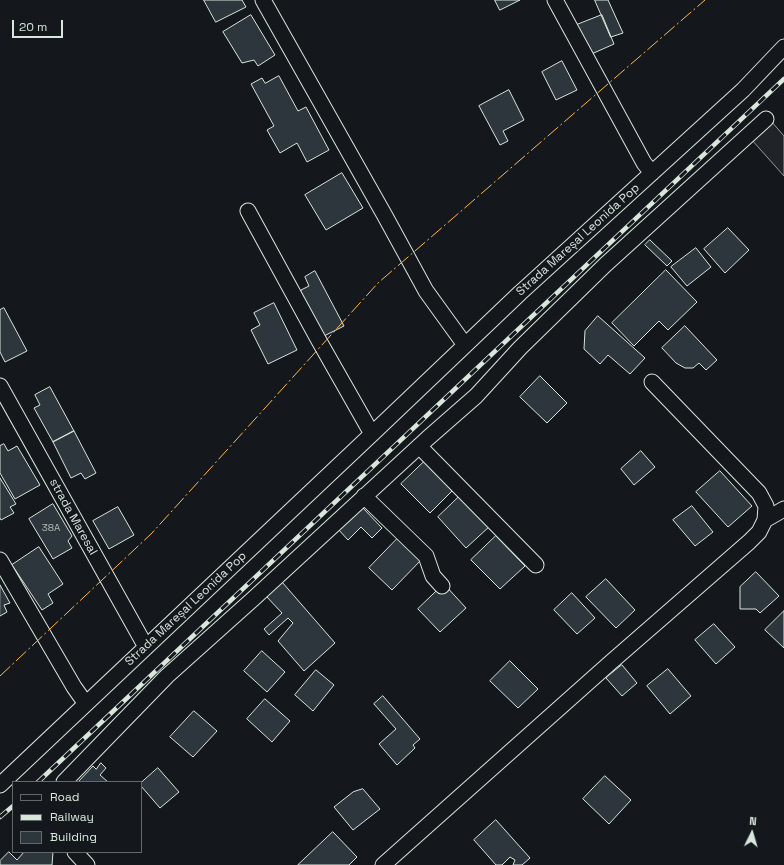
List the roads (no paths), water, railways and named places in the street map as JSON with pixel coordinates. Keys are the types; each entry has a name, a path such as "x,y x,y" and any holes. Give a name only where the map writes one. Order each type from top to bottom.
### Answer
{"street":[{"path":"263,0 426,291 465,345"},
{"path":"555,0 644,162 652,173"},
{"name":"Strada Mareșal Leonida Pop","path":"0,785 520,293 743,90 784,47"},
{"path":"65,781 167,676 419,446 476,396 520,348 605,265 766,119"},
{"path":"248,211 318,340 372,434"},
{"path":"382,865 759,532 765,520 766,506 759,493 652,382"},
{"name":"strada Maresal","path":"0,386 146,647"},
{"path":"419,446 536,565"},
{"path":"364,496 426,556 433,576 442,586"},
{"path":"765,520 784,509"},
{"path":"0,560 74,687 86,704"},
{"path":"76,853 87,865"}],"railway":[{"path":"39,781 784,79"},
{"path":"0,817 12,807"}]}
